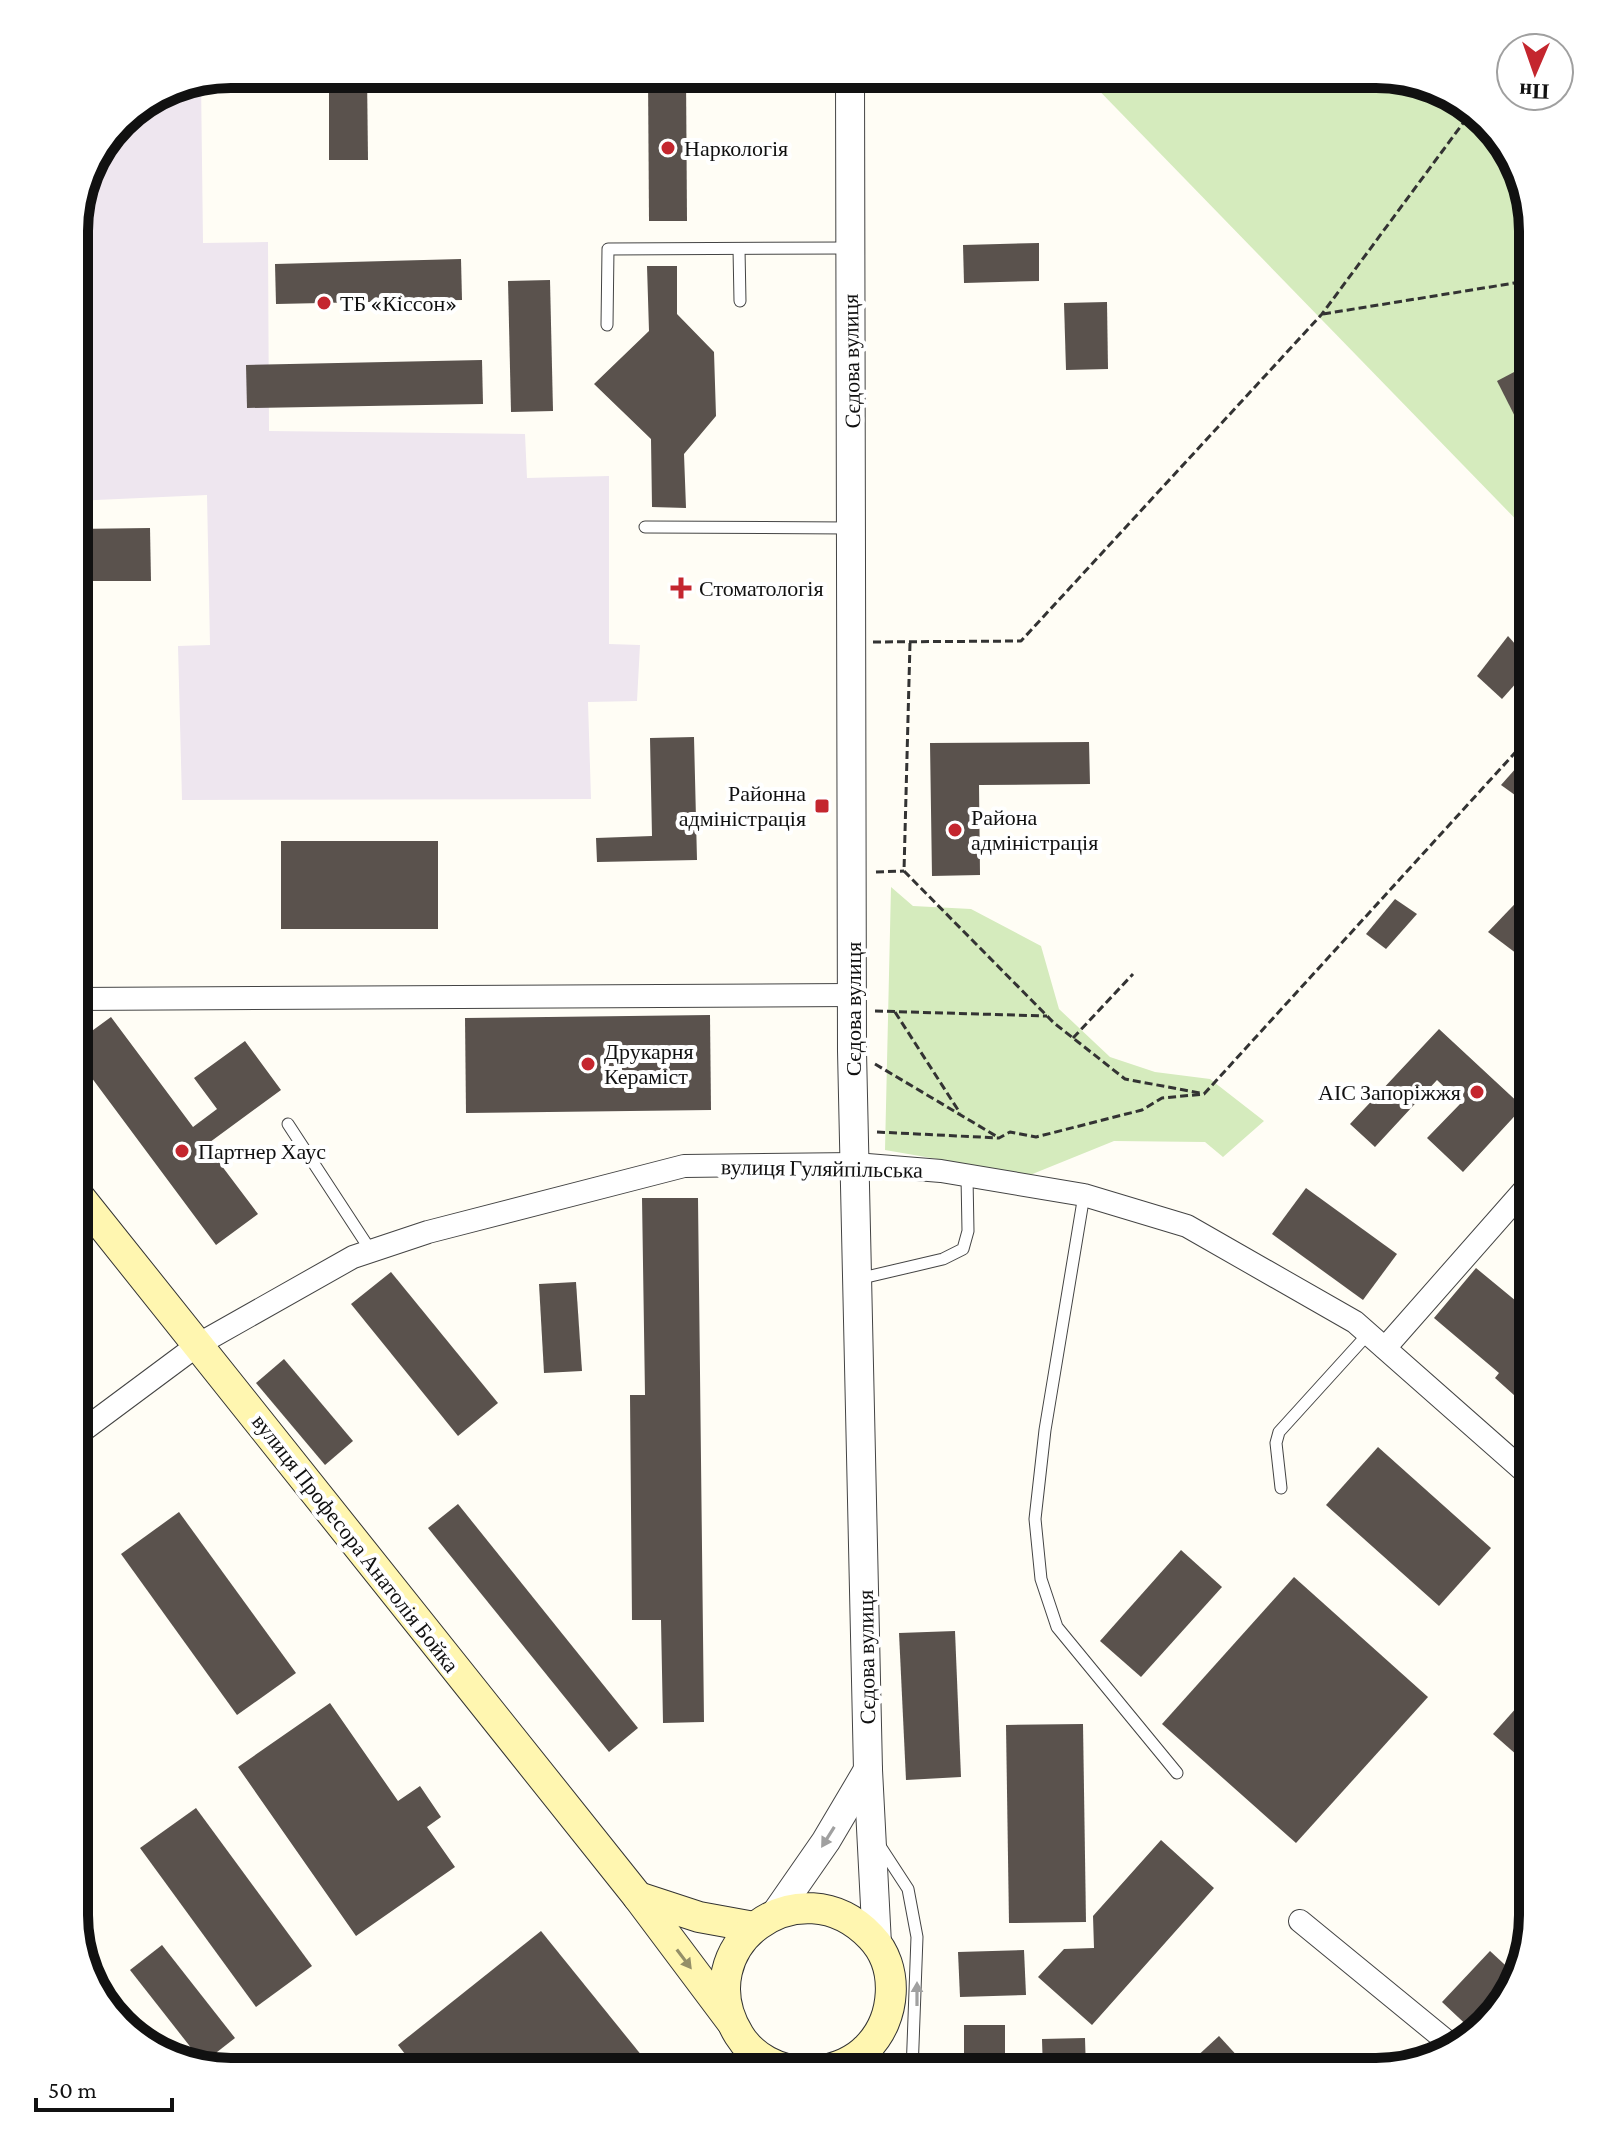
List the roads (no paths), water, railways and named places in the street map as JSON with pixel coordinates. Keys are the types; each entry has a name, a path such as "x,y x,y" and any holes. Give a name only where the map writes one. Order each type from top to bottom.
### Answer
{"main road":[{"name":"вулиця Професора Анатолія Бойка","path":"88,1207 638,1897 737,2032"},
{"path":"638,1897 699,1917 765,1920 804,1907 832,1910 858,1923 877,1944 889,1970 891,1998 883,2026 880,2058"},
{"path":"756,2058 737,2032 725,1996 727,1970 737,1946 765,1920"},
{"path":"854,2058 867,2049 883,2026"},
{"path":"737,2032 761,2058"}],"street":[{"name":"Сєдова вулиця","path":"850,88 849,248 854,528 852,1051 868,1770 877,1944"},
{"path":"88,999 852,1003"},
{"name":"вулиця Гуляйпільська","path":"88,1427 199,1344 283,1294 371,1251 428,1232 684,1166 855,1164 941,1171 1084,1195 1187,1226 1355,1322 1519,1467"},
{"path":"1377,1341 1519,1194"},
{"path":"765,1920 826,1841 868,1770"},
{"path":"1300,1921 1445,2040"}],"lane":[{"path":"607,325 608,249 849,248"},
{"path":"739,249 740,301"},
{"path":"645,527 854,528"},
{"path":"288,1124 371,1251"},
{"path":"857,1279 943,1259 963,1249 968,1231 967,1177"},
{"path":"1084,1195 1045,1430 1035,1519 1041,1579 1057,1627 1177,1773"},
{"path":"1281,1488 1276,1451 1279,1432 1377,1341"},
{"path":"872,1834 908,1889 917,1937 913,2058"}],"place":[{"name":"Наркологія","path":"668,148"},
{"name":"ТБ «Кіссон»","path":"324,303"},
{"name":"Стоматологія","path":"681,588"},
{"name":"Районна адміністрація","path":"822,806"},
{"name":"Района адміністрація","path":"955,830"},
{"name":"Друкарня Кераміст","path":"588,1064"},
{"name":"АІС Запоріжжя","path":"1477,1092"},
{"name":"Партнер Хаус","path":"182,1151"}]}
